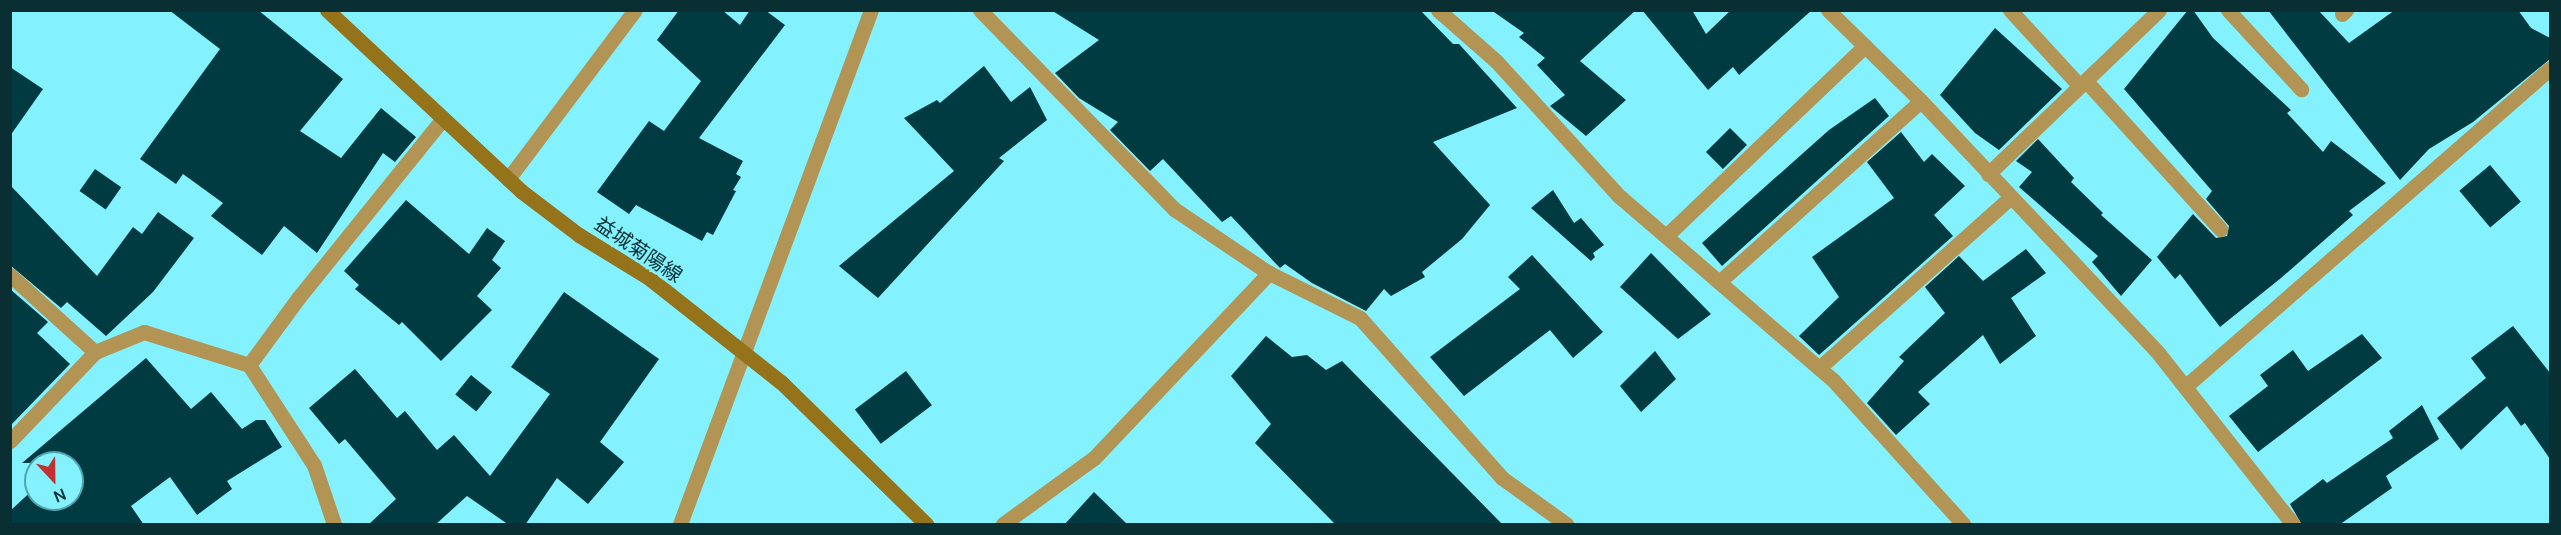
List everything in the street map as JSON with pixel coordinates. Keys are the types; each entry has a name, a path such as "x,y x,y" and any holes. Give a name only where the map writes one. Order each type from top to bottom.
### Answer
{"main road":[{"name":"益城菊陽線","path":"327,10 442,120 508,178 579,235 649,278 782,383 926,525"}],"street":[{"path":"508,178 635,10"},
{"path":"680,525 742,351 871,10"},
{"path":"980,10 1174,208 1269,273 1360,318 1502,478 1566,525"},
{"path":"1438,10 1496,62 1619,196 1819,368 1963,525"},
{"path":"1828,10 1921,101 2187,385 2293,525"},
{"path":"2010,10 2083,83 2220,229"},
{"path":"1988,174 2159,10"},
{"path":"2228,10 2301,89"},
{"path":"1666,236 1865,46"},
{"path":"2187,385 2550,68"},
{"path":"1719,282 1921,101"},
{"path":"249,365 299,297 442,120"},
{"path":"1819,368 2010,198"},
{"path":"1003,525 1094,458 1269,273"},
{"path":"10,276 95,352"},
{"path":"10,441 95,352 144,332 249,365 314,465 334,525"}],"building":[{"path":"169,10 258,10 343,79 300,131 341,158 381,108 416,137 395,162 383,153 317,253 284,226 262,255 211,216 223,203 183,174 176,184 140,159 220,49"},
{"path":"679,10 722,10 740,25 750,10 765,10 785,25 699,138 743,161 736,174 741,177 733,190 736,191 713,235 707,232 702,241 636,205 629,214 597,192 649,121 664,131 701,81 657,40"},
{"path":"1051,10 1420,10 1453,44 1459,44 1517,108 1433,142 1490,205 1462,239 1422,272 1425,277 1391,296 1384,289 1366,311 1312,283 1285,264 1280,268 1231,216 1222,222 1163,159 1150,171 1110,130 1118,122 1079,98 1055,73 1099,40"},
{"path":"1491,10 1636,10 1580,61 1626,100 1586,136 1550,106 1565,95 1537,65 1545,58 1519,37 1524,33"},
{"path":"1642,10 1692,10 1706,34 1731,10 1812,10 1739,75 1733,67 1708,90"},
{"path":"2188,10 2193,10 2213,38 2291,110 2287,113 2323,152 2331,141 2386,183 2349,211 2353,215 2281,278 2220,327 2180,274 2175,279 2157,257 2193,214 2216,238 2227,236 2229,226 2206,199 2212,191 2124,89"},
{"path":"2268,10 2318,10 2349,43 2395,10 2518,10 2531,28 2550,38 2550,59 2473,122 2429,149 2400,180"},
{"path":"1995,28 2062,89 1999,150 1975,133 1940,95"},
{"path":"984,66 1011,102 1030,87 1047,120 999,158 1004,161 878,298 839,266 954,171 904,118 937,100 940,103"},
{"path":"10,67 43,89 10,136"},
{"path":"1875,98 1889,116 1722,266 1702,243 1829,130"},
{"path":"1730,128 1747,145 1723,169 1706,152"},
{"path":"1901,132 1924,162 1932,154 1965,186 1934,215 1953,236 1819,355 1799,336 1839,297 1812,257 1894,198 1867,162"},
{"path":"2038,139 2074,178 2071,182 2103,213 2101,215 2152,260 2121,296 2092,262 2098,256 2019,187 2032,172 2016,161"},
{"path":"2490,165 2521,202 2490,227 2459,191"},
{"path":"95,169 121,187 106,209 80,191"},
{"path":"10,185 97,276 133,227 142,234 158,212 194,238 153,292 106,336 67,302 61,308 10,265"},
{"path":"1553,190 1574,223 1581,218 1604,245 1593,253 1595,257 1591,261 1531,208"},
{"path":"406,200 469,254 487,228 505,241 492,260 501,268 477,296 492,310 441,361 402,322 399,325 355,289 359,285 344,271"},
{"path":"2026,249 2046,273 2011,298 2036,336 2000,364 1983,335 1918,392 1930,404 1896,435 1867,403 1904,361 1899,357 1945,313 1925,287 1959,256 1983,281"},
{"path":"1651,253 1711,314 1678,339 1620,287"},
{"path":"1532,255 1603,332 1573,358 1550,330 1464,396 1430,357 1520,289 1508,277"},
{"path":"10,289 48,322 37,333 70,364 10,426"},
{"path":"564,292 659,359 600,442 624,462 588,504 557,478 525,525 509,525 467,496 435,525 368,525 396,499 345,439 339,444 309,408 355,369 397,418 405,411 437,450 454,435 490,476 550,394 511,367"},
{"path":"2513,326 2550,373 2550,459 2525,423 2521,426 2507,406 2461,450 2437,418 2486,378 2471,358"},
{"path":"2362,334 2382,358 2258,452 2229,416 2268,386 2260,375 2293,350 2308,371"},
{"path":"1266,336 1292,357 1307,355 1326,370 1342,361 1503,525 1336,525 1255,443 1271,424 1231,376"},
{"path":"1655,351 1676,379 1641,412 1620,386"},
{"path":"146,358 191,409 211,392 242,429 256,420 265,420 282,447 227,481 232,489 197,515 170,477 131,506 144,525 10,525 10,511 24,498 24,511 84,511 84,451 36,451"},
{"path":"906,371 932,405 881,444 855,410"},
{"path":"471,375 492,392 476,411 455,394"},
{"path":"2422,405 2439,439 2386,476 2392,488 2339,525 2302,525 2290,504 2323,479 2327,483 2393,438 2389,431"},
{"path":"1094,492 1128,525 1064,525"}]}
